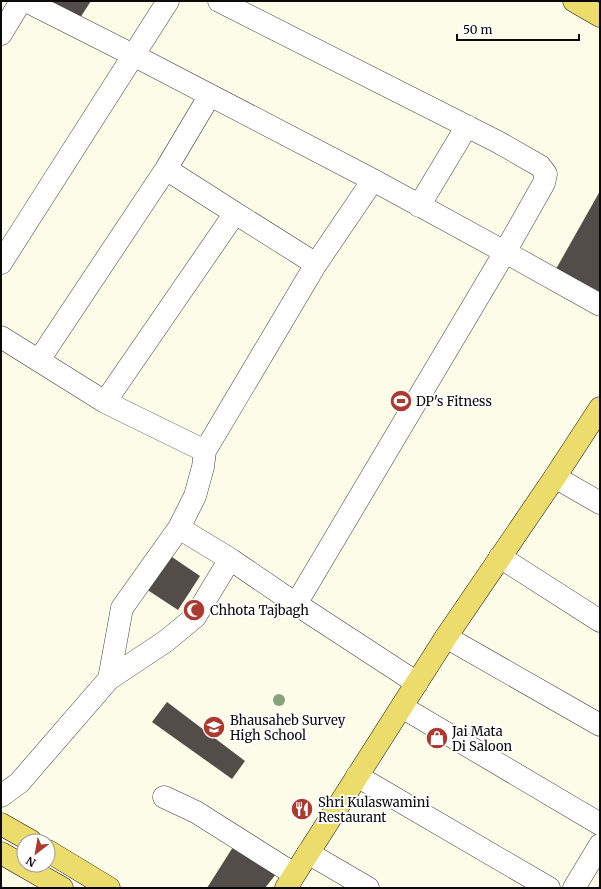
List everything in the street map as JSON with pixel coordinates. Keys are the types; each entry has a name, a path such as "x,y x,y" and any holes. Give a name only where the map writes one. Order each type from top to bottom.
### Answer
{"main road":[{"path":"574,1 600,16"},
{"path":"290,881 446,637 600,408"},
{"path":"1,824 17,833"},
{"path":"1,853 62,888"},
{"path":"56,856 109,888"}],"street":[{"path":"1,34 21,1"},
{"path":"26,1 373,180 600,305"},
{"path":"1,263 168,1"},
{"path":"219,1 498,142 540,166 546,174 544,183 505,252 296,604"},
{"path":"39,360 166,169 210,95"},
{"path":"419,206 467,126"},
{"path":"166,169 316,264"},
{"path":"110,679 122,608 179,528 195,496 203,466 205,451 316,264 373,180"},
{"path":"106,402 234,213"},
{"path":"1,337 106,402 205,451"},
{"path":"555,477 600,503"},
{"path":"179,528 230,559 417,683"},
{"path":"500,557 600,621"},
{"path":"1,796 19,783 110,679 166,641 195,617 230,559"},
{"path":"446,637 600,725"},
{"path":"402,707 600,824"},
{"path":"357,776 549,888"},
{"path":"164,797 196,812 290,881"},
{"path":"574,888 600,845"},
{"path":"308,853 368,888"}],"building":[{"path":"49,1 91,1 80,18"},
{"path":"600,191 600,292 556,269"},
{"path":"169,555 200,576 178,610 146,589"},
{"path":"167,702 245,761 232,779 152,722"},
{"path":"233,847 276,874 265,888 207,888"}],"place":[{"name":"DP's Fitness","path":"401,401"},
{"name":"Chhota Tajbagh","path":"194,610"},
{"name":"Bhausaheb Survey High School","path":"214,727"},
{"name":"Jai Mata Di Saloon","path":"437,738"},
{"name":"Shri Kulaswamini Restaurant","path":"302,809"}]}
